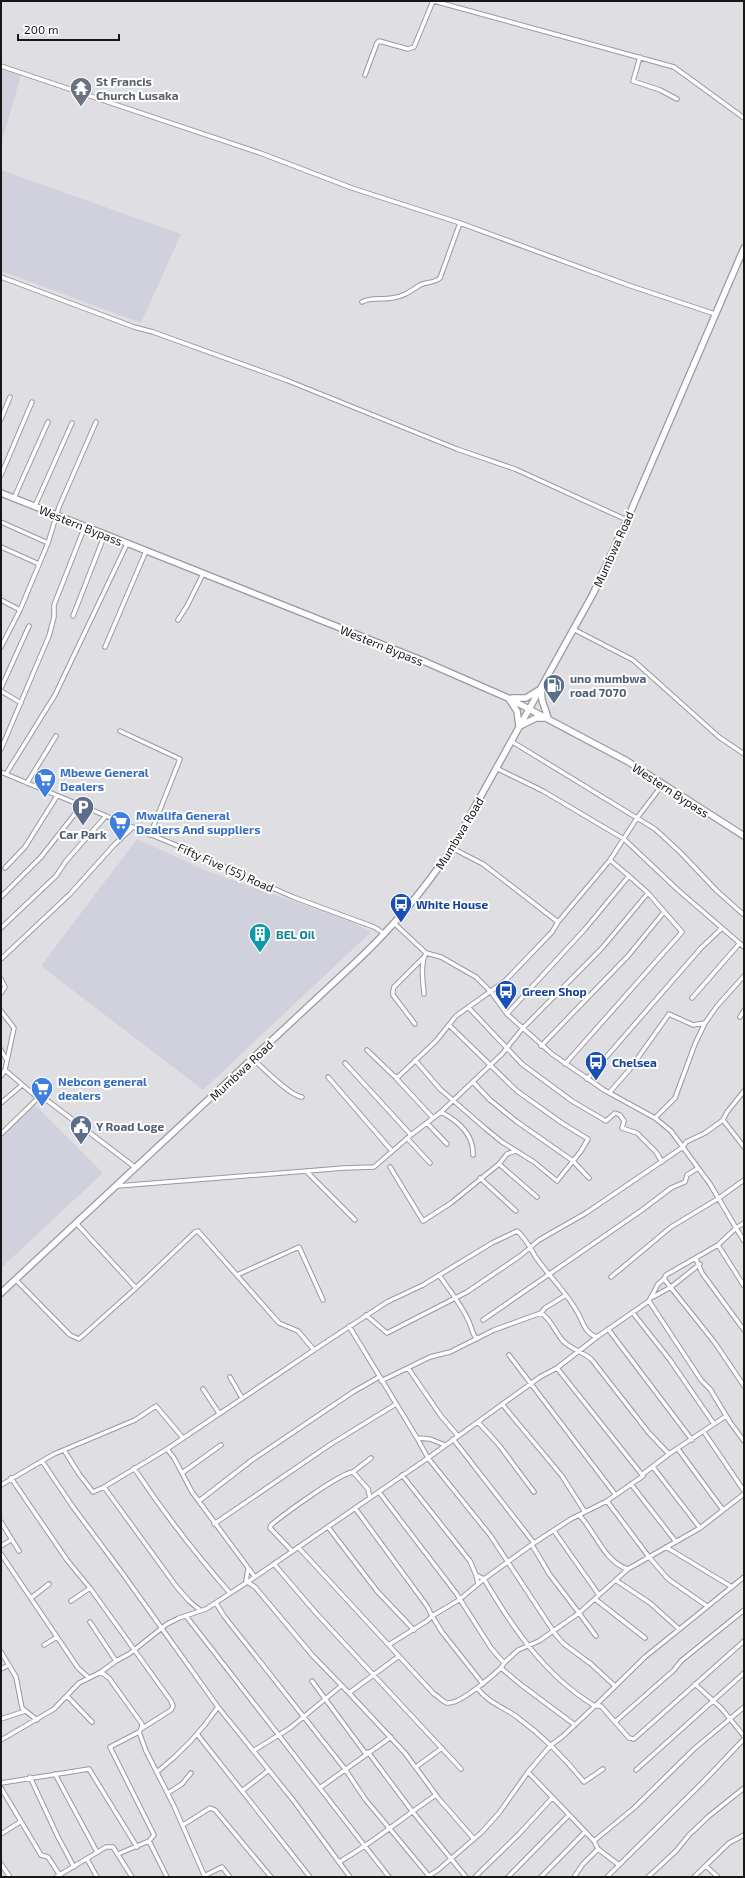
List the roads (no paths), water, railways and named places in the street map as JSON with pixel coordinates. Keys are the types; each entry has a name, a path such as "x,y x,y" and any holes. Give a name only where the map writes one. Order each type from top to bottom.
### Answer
{"main road":[{"name":"Mumbwa Road","path":"1,1294 385,934 426,886 452,848 593,594 627,520 744,248"},
{"name":"Western Bypass","path":"1,493 421,660 530,708 610,752 744,836"},
{"path":"541,688 542,700 548,718 536,718 519,727 517,711 508,698 526,698 541,688"}],"street":[{"path":"365,75 377,43 380,41 408,49 414,47 434,1 674,67 682,71 744,118"},
{"path":"640,57 634,81 660,90 677,99"},
{"path":"1,66 260,153 352,188 460,223 628,285 715,314"},
{"path":"362,302 366,300 396,298 421,285 435,282 440,278 460,223"},
{"path":"1,277 134,327 153,332 286,380 457,449 515,469 627,520"},
{"path":"1,419 10,397"},
{"path":"1,475 32,402"},
{"path":"14,498 48,422"},
{"path":"1,647 20,610 48,543 56,515 96,422"},
{"path":"35,506 72,424"},
{"path":"1,522 48,543"},
{"path":"1,749 49,636 54,617 54,605 85,526"},
{"path":"73,616 105,534"},
{"path":"6,774 54,695 127,544"},
{"path":"1,547 38,564"},
{"path":"105,647 146,551"},
{"path":"178,620 187,606 203,574"},
{"path":"1,600 20,610"},
{"path":"21,703 1,690 29,626"},
{"path":"573,629 632,660 724,741 744,754"},
{"path":"120,731 180,759 150,835"},
{"path":"28,783 56,736"},
{"path":"511,741 637,818 667,840 717,891 744,915"},
{"path":"496,768 543,791 624,839 744,947"},
{"name":"Fifty Five (55) Road","path":"1,772 294,897 374,927 385,934"},
{"path":"396,1078 414,1060 436,1042 456,1016 506,981 552,932 558,922 610,860 637,818 663,784"},
{"path":"5,868 25,847 57,796"},
{"path":"1,897 41,857 81,806"},
{"path":"1,928 56,876 66,862 105,817"},
{"path":"1,959 70,894 114,844 132,828"},
{"path":"452,848 483,864 558,922"},
{"path":"565,1064 682,932 648,893 610,860"},
{"path":"506,1014 585,929 629,876"},
{"path":"116,1186 374,1167 407,1138 441,1112 490,1065 522,1029 602,948 648,893"},
{"path":"541,1046 623,962 664,912"},
{"path":"395,924 426,953 441,957 476,977 491,992 506,1014 541,1046 587,1080 655,1118 670,1131 719,1198 744,1241"},
{"path":"587,1080 701,948 722,928"},
{"path":"692,998 740,943"},
{"path":"416,1024 394,995 393,991 394,987 423,958 426,953"},
{"path":"423,958 424,994"},
{"path":"655,1118 675,1098 695,1044 705,1023 717,1006 744,976"},
{"path":"1,979 5,987 1,993"},
{"path":"468,1007 522,1064 572,1101 606,1121 615,1113 620,1115 624,1121 622,1128 637,1133 656,1152 662,1162"},
{"path":"740,1017 744,1010"},
{"path":"1,1011 14,1028 5,1070 1,1076"},
{"path":"610,1093 630,1069 669,1014 693,1025 705,1023"},
{"path":"414,1060 440,1089 486,1129 539,1166 557,1181 588,1139 531,1102 504,1080 449,1025"},
{"path":"1,1050 6,1060"},
{"path":"367,1050 396,1078 433,1118"},
{"path":"253,1059 287,1088 302,1097"},
{"path":"345,1063 411,1135"},
{"path":"5,1070 38,1098 48,1100 136,1168"},
{"path":"328,1077 392,1151"},
{"path":"473,1082 490,1100 516,1121 573,1161 588,1178"},
{"path":"1,1103 22,1085"},
{"path":"366,1315 387,1333 455,1299 530,1248 539,1240 586,1213 662,1162 683,1147 686,1142 705,1133 723,1120 727,1112 742,1096 744,1091"},
{"path":"1,1134 38,1098"},
{"path":"441,1112 456,1121 474,1143 473,1155"},
{"path":"723,1120 744,1147"},
{"path":"427,1123 446,1144"},
{"path":"407,1138 430,1163"},
{"path":"390,1167 423,1221 451,1203 499,1164 507,1154 516,1151"},
{"path":"499,1164 538,1197"},
{"path":"484,1320 551,1275 671,1188 685,1182 687,1175 698,1168"},
{"path":"306,1171 355,1220"},
{"path":"480,1178 516,1211"},
{"path":"611,1277 671,1227 719,1198 744,1180"},
{"path":"76,1223 136,1288"},
{"path":"651,1300 658,1284 666,1275 718,1245 736,1228 744,1223"},
{"path":"16,1280 70,1335 79,1339 136,1288 175,1250 198,1231 279,1323 298,1331 314,1350"},
{"path":"64,1450 90,1490 96,1492 167,1449 366,1315 514,1232 520,1233 577,1310 588,1332 597,1337"},
{"path":"718,1245 744,1286"},
{"path":"237,1275 299,1247 323,1300"},
{"path":"696,1259 700,1264 702,1273 744,1330"},
{"path":"1,1740 37,1720 60,1704 79,1683 129,1654 173,1620 206,1609 229,1592 274,1564 428,1458 540,1377 557,1368 579,1352 584,1351 597,1337 671,1287 700,1264"},
{"path":"439,1275 470,1323 473,1334 477,1339"},
{"path":"664,1279 715,1343 744,1386"},
{"path":"199,1501 252,1460 353,1392 436,1355 450,1352 494,1330 541,1313 545,1308 566,1295"},
{"path":"651,1300 701,1380 710,1389 726,1416 744,1441"},
{"path":"633,1312 670,1360 714,1424"},
{"path":"541,1313 565,1343 579,1352"},
{"path":"349,1326 428,1458 457,1496 476,1517 509,1562 554,1631 564,1644 591,1664 615,1686"},
{"path":"608,1329 692,1440"},
{"path":"584,1351 649,1433 669,1454"},
{"path":"509,1355 615,1494"},
{"path":"408,1368 441,1416 458,1436"},
{"path":"557,1368 643,1474"},
{"path":"230,1377 242,1398"},
{"path":"203,1389 219,1413"},
{"path":"214,1524 328,1446 396,1404"},
{"path":"502,1404 562,1476 585,1512"},
{"path":"1,1485 11,1478 64,1450 135,1420 156,1406 183,1438"},
{"path":"390,1644 459,1600 484,1579 533,1544 579,1515 607,1500 643,1476 643,1474 669,1454 726,1416"},
{"path":"478,1422 499,1445 534,1492"},
{"path":"704,1432 744,1491"},
{"path":"417,1438 445,1445"},
{"path":"453,1439 533,1544 550,1575 596,1636"},
{"path":"182,1473 221,1445"},
{"path":"167,1449 214,1524 254,1577"},
{"path":"678,1449 723,1510"},
{"path":"292,1551 270,1528 271,1525 330,1482 341,1475 353,1472 371,1458"},
{"path":"42,1461 73,1507 98,1539 218,1707 269,1770 350,1877"},
{"path":"653,1467 700,1528"},
{"path":"134,1468 164,1512 229,1592"},
{"path":"353,1472 368,1489 370,1498"},
{"path":"402,1475 470,1561 478,1584"},
{"path":"11,1478 67,1560 90,1588 173,1706 171,1710 140,1731 110,1747 154,1832 153,1837 149,1841 118,1854"},
{"path":"631,1484 676,1542"},
{"path":"104,1487 176,1586 189,1601 200,1610"},
{"path":"379,1492 456,1593 459,1600 491,1648 504,1662"},
{"path":"298,1547 336,1589 390,1644 434,1694 445,1702 450,1702 483,1684 518,1650 539,1641 548,1633 554,1631 579,1613 617,1581 628,1569 700,1528 744,1494"},
{"path":"607,1500 649,1557 668,1579 707,1606"},
{"path":"355,1508 427,1606 442,1632 483,1684"},
{"path":"579,1515 592,1529 609,1556 619,1566 628,1569"},
{"path":"1,1522 19,1551"},
{"path":"328,1527 377,1591 414,1630"},
{"path":"554,1531 600,1595"},
{"path":"1,1546 11,1540"},
{"path":"666,1547 732,1587"},
{"path":"1,1554 56,1637 78,1668 88,1677"},
{"path":"274,1564 316,1613 461,1769"},
{"path":"246,1581 248,1569"},
{"path":"476,1575 484,1579 500,1605 529,1646 576,1693 595,1706 601,1706 616,1721 629,1738 634,1739 744,1641"},
{"path":"216,1602 224,1616 303,1718 345,1769 365,1799 428,1877 452,1859 491,1823 528,1772 551,1744 562,1737 575,1725 645,1657 744,1577"},
{"path":"246,1581 255,1587 341,1686 391,1737 416,1767 436,1795 474,1839"},
{"path":"617,1581 650,1603 680,1629"},
{"path":"31,1598 49,1584"},
{"path":"71,1601 90,1588"},
{"path":"595,1600 645,1638"},
{"path":"616,1721 674,1670 681,1661 744,1610"},
{"path":"186,1616 390,1877"},
{"path":"90,1622 116,1661"},
{"path":"44,1645 56,1637"},
{"path":"1,1652 16,1677 20,1703 25,1712 37,1720"},
{"path":"349,1693 399,1656"},
{"path":"1,1669 9,1665"},
{"path":"501,1668 575,1725"},
{"path":"100,1672 109,1678 142,1724 140,1731 157,1772 183,1825 205,1876 222,1868 230,1877"},
{"path":"636,1770 744,1673"},
{"path":"312,1681 412,1811 466,1877"},
{"path":"607,1877 703,1782 744,1737 713,1700 694,1684"},
{"path":"254,1751 303,1718 341,1686"},
{"path":"477,1688 491,1703 516,1716 551,1744 584,1782 603,1769"},
{"path":"67,1696 92,1722"},
{"path":"157,1772 182,1751 218,1707"},
{"path":"594,1841 634,1808 694,1749 744,1707"},
{"path":"1,1719 25,1712"},
{"path":"197,1734 310,1877"},
{"path":"320,1787 391,1737"},
{"path":"416,1767 442,1748"},
{"path":"1,1783 30,1777 89,1769 137,1847"},
{"path":"242,1791 269,1770"},
{"path":"528,1772 594,1841 598,1849 619,1865"},
{"path":"168,1793 182,1784 191,1773"},
{"path":"55,1774 97,1852"},
{"path":"30,1777 55,1831 74,1867"},
{"path":"1,1788 41,1856 48,1857 59,1876 97,1852 110,1846 118,1854 132,1877"},
{"path":"648,1877 676,1851 709,1816 744,1788"},
{"path":"339,1862 365,1846 436,1795"},
{"path":"1,1799 5,1796"},
{"path":"475,1877 519,1834 552,1798"},
{"path":"183,1825 210,1808 214,1810 271,1877"},
{"path":"508,1877 569,1815"},
{"path":"1,1834 20,1822"},
{"path":"541,1877 585,1832"},
{"path":"694,1877 729,1842 744,1835"},
{"path":"149,1841 166,1877"},
{"path":"574,1877 583,1864 598,1849"},
{"path":"87,1859 97,1877"},
{"path":"1,1864 10,1877"},
{"path":"706,1866 718,1877"}],"place":[{"name":"St Francis Church Lusaka","path":"81,108"},
{"name":"uno mumbwa road 7070","path":"554,704"},
{"name":"Mbewe General Dealers","path":"45,798"},
{"name":"Car Park","path":"83,826"},
{"name":"Mwalifa General Dealers And suppliers","path":"120,842"},
{"name":"White House","path":"401,924"},
{"name":"BEL Oil","path":"260,954"},
{"name":"Green Shop","path":"506,1010"},
{"name":"Chelsea","path":"596,1082"},
{"name":"Nebcon general dealers","path":"42,1108"},
{"name":"Y Road Loge","path":"81,1146"}]}
